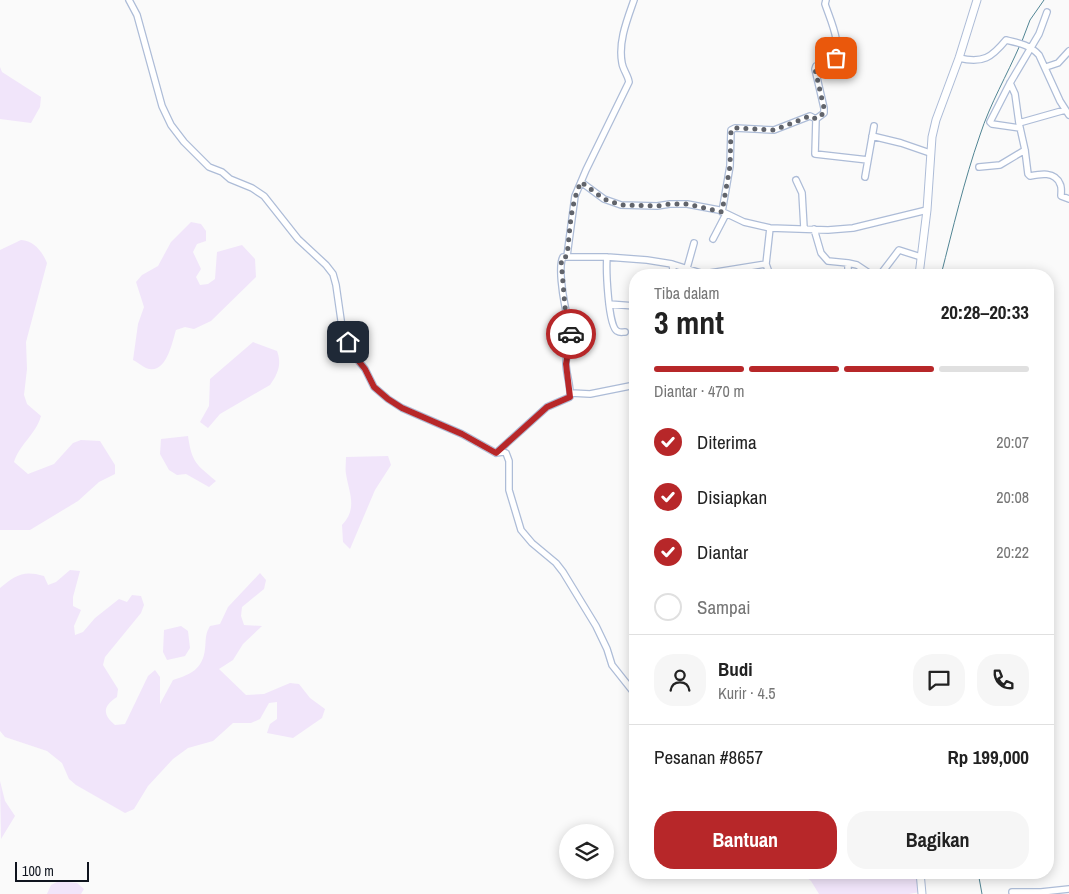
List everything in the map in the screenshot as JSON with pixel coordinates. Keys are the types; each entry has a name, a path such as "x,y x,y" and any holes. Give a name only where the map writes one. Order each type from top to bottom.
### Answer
{"street":[{"path":"129,0 137,14 155,84 170,125 208,167 222,172 230,179 252,188 264,196 298,239 326,265 333,274 336,285 342,327 357,359 365,369 374,387 402,408 462,434 496,453 506,453 509,461 509,490 522,530 532,543 556,563 563,572 596,626 612,664 629,686"},
{"path":"567,256 575,196 629,82 623,68 621,49 622,37 634,0"},
{"path":"816,119 824,113 824,108 815,69 816,66 834,63 836,58 836,34 825,4 826,0"},
{"path":"920,269 927,210 930,153 936,120 959,58 977,0"},
{"path":"959,58 980,60 1000,49 1004,41 1007,40 1028,46 1039,55 1046,67 1067,113 1021,124 992,124 990,122 1028,46 1039,34 1047,12"},
{"path":"1046,67 1058,63 1069,51"},
{"path":"1011,81 1021,124 1028,174 1030,176 1046,174 1055,178 1061,186 1061,196 1069,199"},
{"path":"713,239 724,213 730,166 731,130 735,128 774,130 810,116 816,119"},
{"path":"816,119 815,154 868,160"},
{"path":"866,177 874,126"},
{"path":"872,136 930,153"},
{"path":"980,167 1000,165 1025,150"},
{"path":"796,180 802,193 804,228"},
{"path":"581,182 604,199 621,205 657,206 687,204 724,213 744,222 770,228 814,228 828,230 853,228 927,210"},
{"path":"768,269 766,264 770,228"},
{"path":"814,228 821,254 828,261 848,262 863,269"},
{"path":"691,269 694,243"},
{"path":"885,269 899,250 921,257"},
{"path":"496,453 547,407 568,398 571,393 566,364 568,347 572,339 565,307 561,259 567,256 646,260 672,264 686,269"},
{"path":"607,257 607,286 615,330 625,332"},
{"path":"848,262 848,269"},
{"path":"672,264 673,269"},
{"path":"739,269 766,264"},
{"path":"610,304 629,306"},
{"path":"571,393 590,394 629,386"},
{"path":"921,879 922,894"},
{"path":"1012,892 1041,893 1069,889"}],"shaded area":[{"path":"0,67 2,72 41,97 40,107 31,123 0,119"},
{"path":"191,222 201,224 206,231 206,241 197,244 193,252 201,269 196,277 200,285 208,284 215,279 217,252 242,245 255,259 256,277 211,321 194,329 185,327 176,330 170,350 163,363 153,369 146,368 133,360 138,324 144,307 136,282 142,275 158,266 171,242"},
{"path":"21,240 30,242 37,247 47,263 26,342 27,369 24,395 27,404 41,416 14,462 28,474 54,464 73,443 81,440 100,441 115,465 115,474 99,482 78,501 30,530 0,530 0,250"},
{"path":"253,342 277,351 279,365 275,377 270,385 220,414 208,428 200,422 209,406 210,379"},
{"path":"188,436 193,458 216,481 209,487 186,474 177,475 169,470 160,454 161,439"},
{"path":"388,456 391,465 375,490 350,549 343,542 342,525 350,513 351,506 346,472 346,457"},
{"path":"70,570 80,571 73,597 73,606 81,610 74,626 75,635 83,632 95,618 119,599 127,602 132,595 141,596 144,605 141,613 105,657 103,665 118,689 117,697 109,704 106,710 106,714 115,725 125,724 148,676 155,670 160,677 160,704 173,680 195,670 202,662 206,634 210,626 220,624 228,607 260,573 266,580 264,589 242,607 241,616 244,625 262,626 243,644 233,660 219,669 246,695 264,694 290,683 299,684 310,698 325,709 322,718 293,738 267,733 270,724 277,719 277,702 269,703 260,719 251,723 233,723 213,741 188,748 173,759 148,786 134,809 125,813 76,785 69,779 62,763 47,751 5,737 0,731 0,588 15,577 25,574 44,576 48,585 56,582"},
{"path":"181,626 188,631 190,648 185,656 167,660 163,652 164,630"},
{"path":"0,781 5,801 15,816 1,839"},
{"path":"808,879 919,879 920,892 909,894 819,894"},
{"path":"59,881 77,883 84,889 81,894 47,894 51,885"}],"waterway":[{"path":"1022,41 1030,20 1044,0"},
{"path":"943,269 964,187 984,123 1020,45"},
{"path":"979,879 982,894"}],"way so far":[{"path":"571,334 565,307 561,259 567,256 572,211 575,196 581,182 604,199 621,205 657,206 687,204 722,212 730,166 732,128 770,131 810,116 816,119 824,113 824,108 815,69 816,66 834,63 836,58"}],"route":[{"path":"348,342 374,387 388,399 402,408 462,434 496,453 547,407 570,397 566,364 568,347 572,339 571,334"}]}
